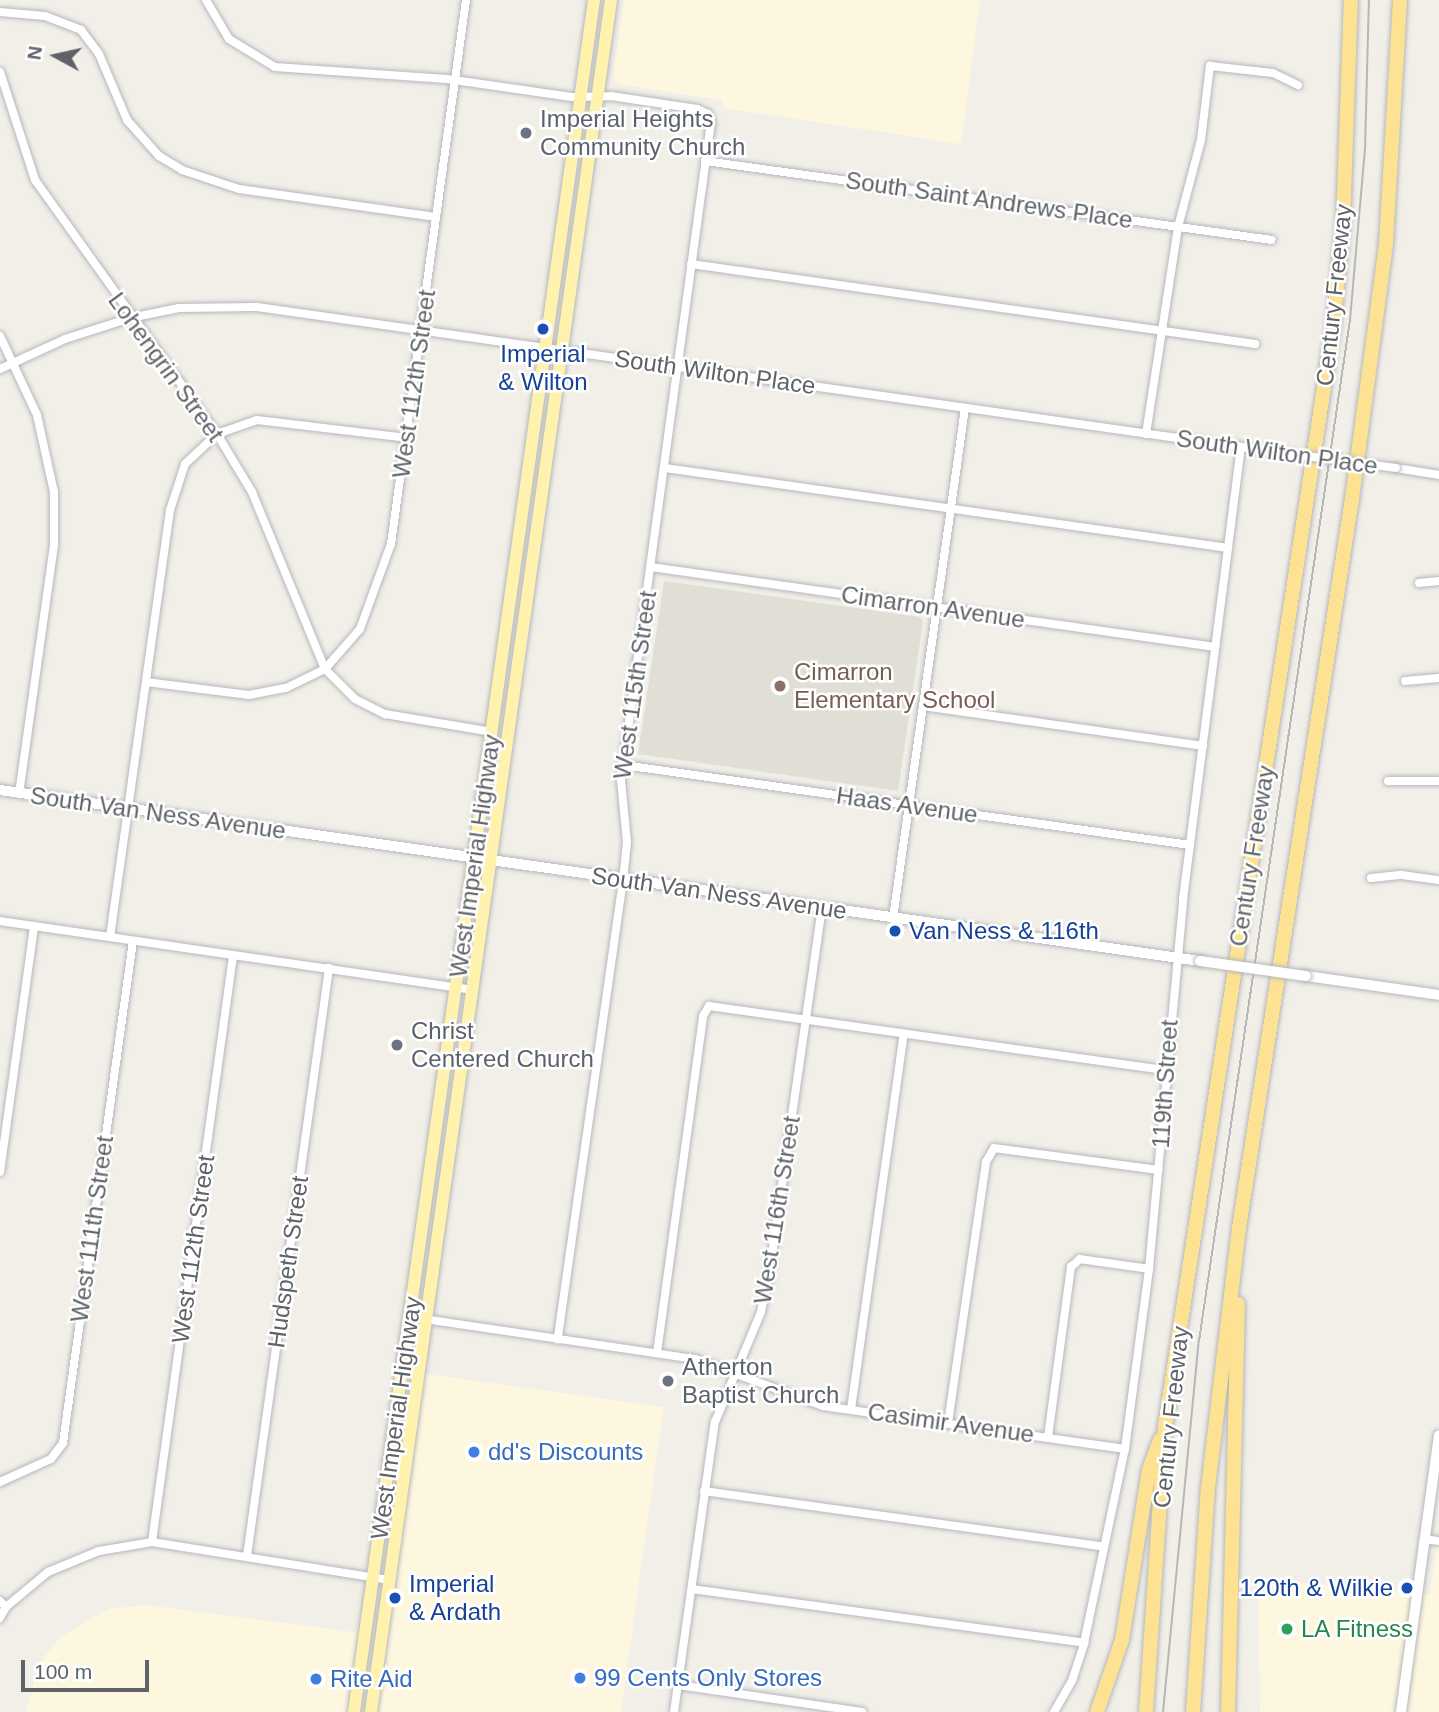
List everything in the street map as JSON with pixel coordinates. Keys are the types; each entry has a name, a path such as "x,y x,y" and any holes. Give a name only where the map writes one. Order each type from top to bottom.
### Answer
{"highway":[{"name":"Century Freeway","path":"1146,1712 1165,1426 1333,328 1343,225 1351,0"},
{"name":"Century Freeway","path":"1193,1712 1208,1488 1239,1228 1368,382 1389,204 1400,0"},
{"path":"1228,1712 1239,1228"},
{"path":"1097,1712 1122,1640 1149,1470 1165,1426"}],"main road":[{"name":"West Imperial Highway","path":"354,1712 594,0"},
{"name":"West Imperial Highway","path":"371,1712 611,0"},
{"name":"South Van Ness Avenue","path":"0,790 1439,995"}],"street":[{"path":"206,0 229,39 275,67 457,81 580,98 597,95"},
{"name":"West 112th Street","path":"325,669 360,629 383,574 407,438 466,0"},
{"path":"0,12 45,16 81,30 99,54 127,120 159,156 182,170 239,189 436,217"},
{"path":"1146,434 1178,227 1201,140 1210,66 1273,73 1298,85"},
{"name":"Lohengrin Street","path":"0,72 35,180 130,318 217,434 251,492 325,669"},
{"name":"West 115th Street","path":"558,1339 627,842 620,792 623,765 665,468 705,161 708,114 597,95"},
{"name":"South Saint Andrews Place","path":"705,161 1272,240"},
{"path":"691,264 1255,344"},
{"name":"South Wilton Place","path":"0,369 65,339 130,318 221,306 422,329 1439,475"},
{"path":"0,336 14,362 48,452 55,519 19,793"},
{"path":"893,918 965,408"},
{"path":"110,937 176,483 199,447 217,434 270,419 407,438"},
{"name":"119th Street","path":"1054,1712 1072,1681 1084,1643 1101,1546 1125,1449 1149,1269 1166,1070 1190,845 1241,447"},
{"path":"665,468 1228,548"},
{"name":"Cimarron Avenue","path":"651,567 1215,647"},
{"path":"1419,583 1439,581"},
{"path":"146,682 249,695 286,688 325,669 355,699 385,714 492,732"},
{"path":"1405,681 1439,678"},
{"path":"923,706 1203,746"},
{"name":"Haas Avenue","path":"623,765 1190,845"},
{"path":"1388,781 1439,781"},
{"path":"1371,878 1402,875 1439,880"},
{"name":"West 116th Street","path":"674,1712 715,1422 765,1296 822,908"},
{"path":"0,921 473,989"},
{"path":"0,1172 34,926"},
{"name":"West 111th Street","path":"0,1482 51,1459 63,1443 133,941"},
{"name":"West 112th Street","path":"152,1542 233,956"},
{"name":"Hudspeth Street","path":"247,1556 329,968"},
{"path":"657,1353 703,1016 709,1006 1166,1070"},
{"path":"851,1409 904,1034"},
{"path":"948,1423 986,1162 993,1148 1159,1170"},
{"path":"1048,1437 1069,1275 1075,1262 1088,1260 1149,1269"},
{"name":"Casimir Avenue","path":"410,1317 711,1362 803,1402 1125,1449"},
{"path":"1401,1712 1439,1436"},
{"path":"704,1491 1101,1546"},
{"path":"1424,1539 1439,1541"},
{"path":"0,1618 3,1604 48,1572 99,1551 152,1542 390,1580"},
{"path":"692,1589 1084,1643"},
{"path":"678,1685 862,1712"}],"shaded area":[{"path":"624,0 980,0 961,144 724,108 721,100 618,84 613,78"},
{"name":"Cimarron Elementary School","path":"664,581 920,617 923,622 898,791 638,754"},
{"path":"420,1373 664,1407 621,1712 372,1712"},
{"path":"1439,1537 1439,1712 1260,1712 1258,1578 1429,1595"},
{"path":"146,1605 361,1633 351,1712 26,1712 39,1664 59,1638 108,1609"}],"tram line":[{"path":"1163,1712 1199,1341 1350,320 1365,149 1369,0"}],"place":[{"name":"Imperial Heights Community Church","path":"526,133"},
{"name":"Imperial & Wilton","path":"543,329"},
{"name":"Cimarron Elementary School","path":"780,686"},
{"name":"Van Ness & 116th","path":"895,931"},
{"name":"Christ Centered Church","path":"397,1045"},
{"name":"Atherton Baptist Church","path":"668,1381"},
{"name":"dd's Discounts","path":"474,1452"},
{"name":"120th & Wilkie","path":"1407,1588"},
{"name":"Imperial & Ardath","path":"395,1598"},
{"name":"LA Fitness","path":"1287,1629"},
{"name":"99 Cents Only Stores","path":"580,1678"},
{"name":"Rite Aid","path":"316,1679"}]}
